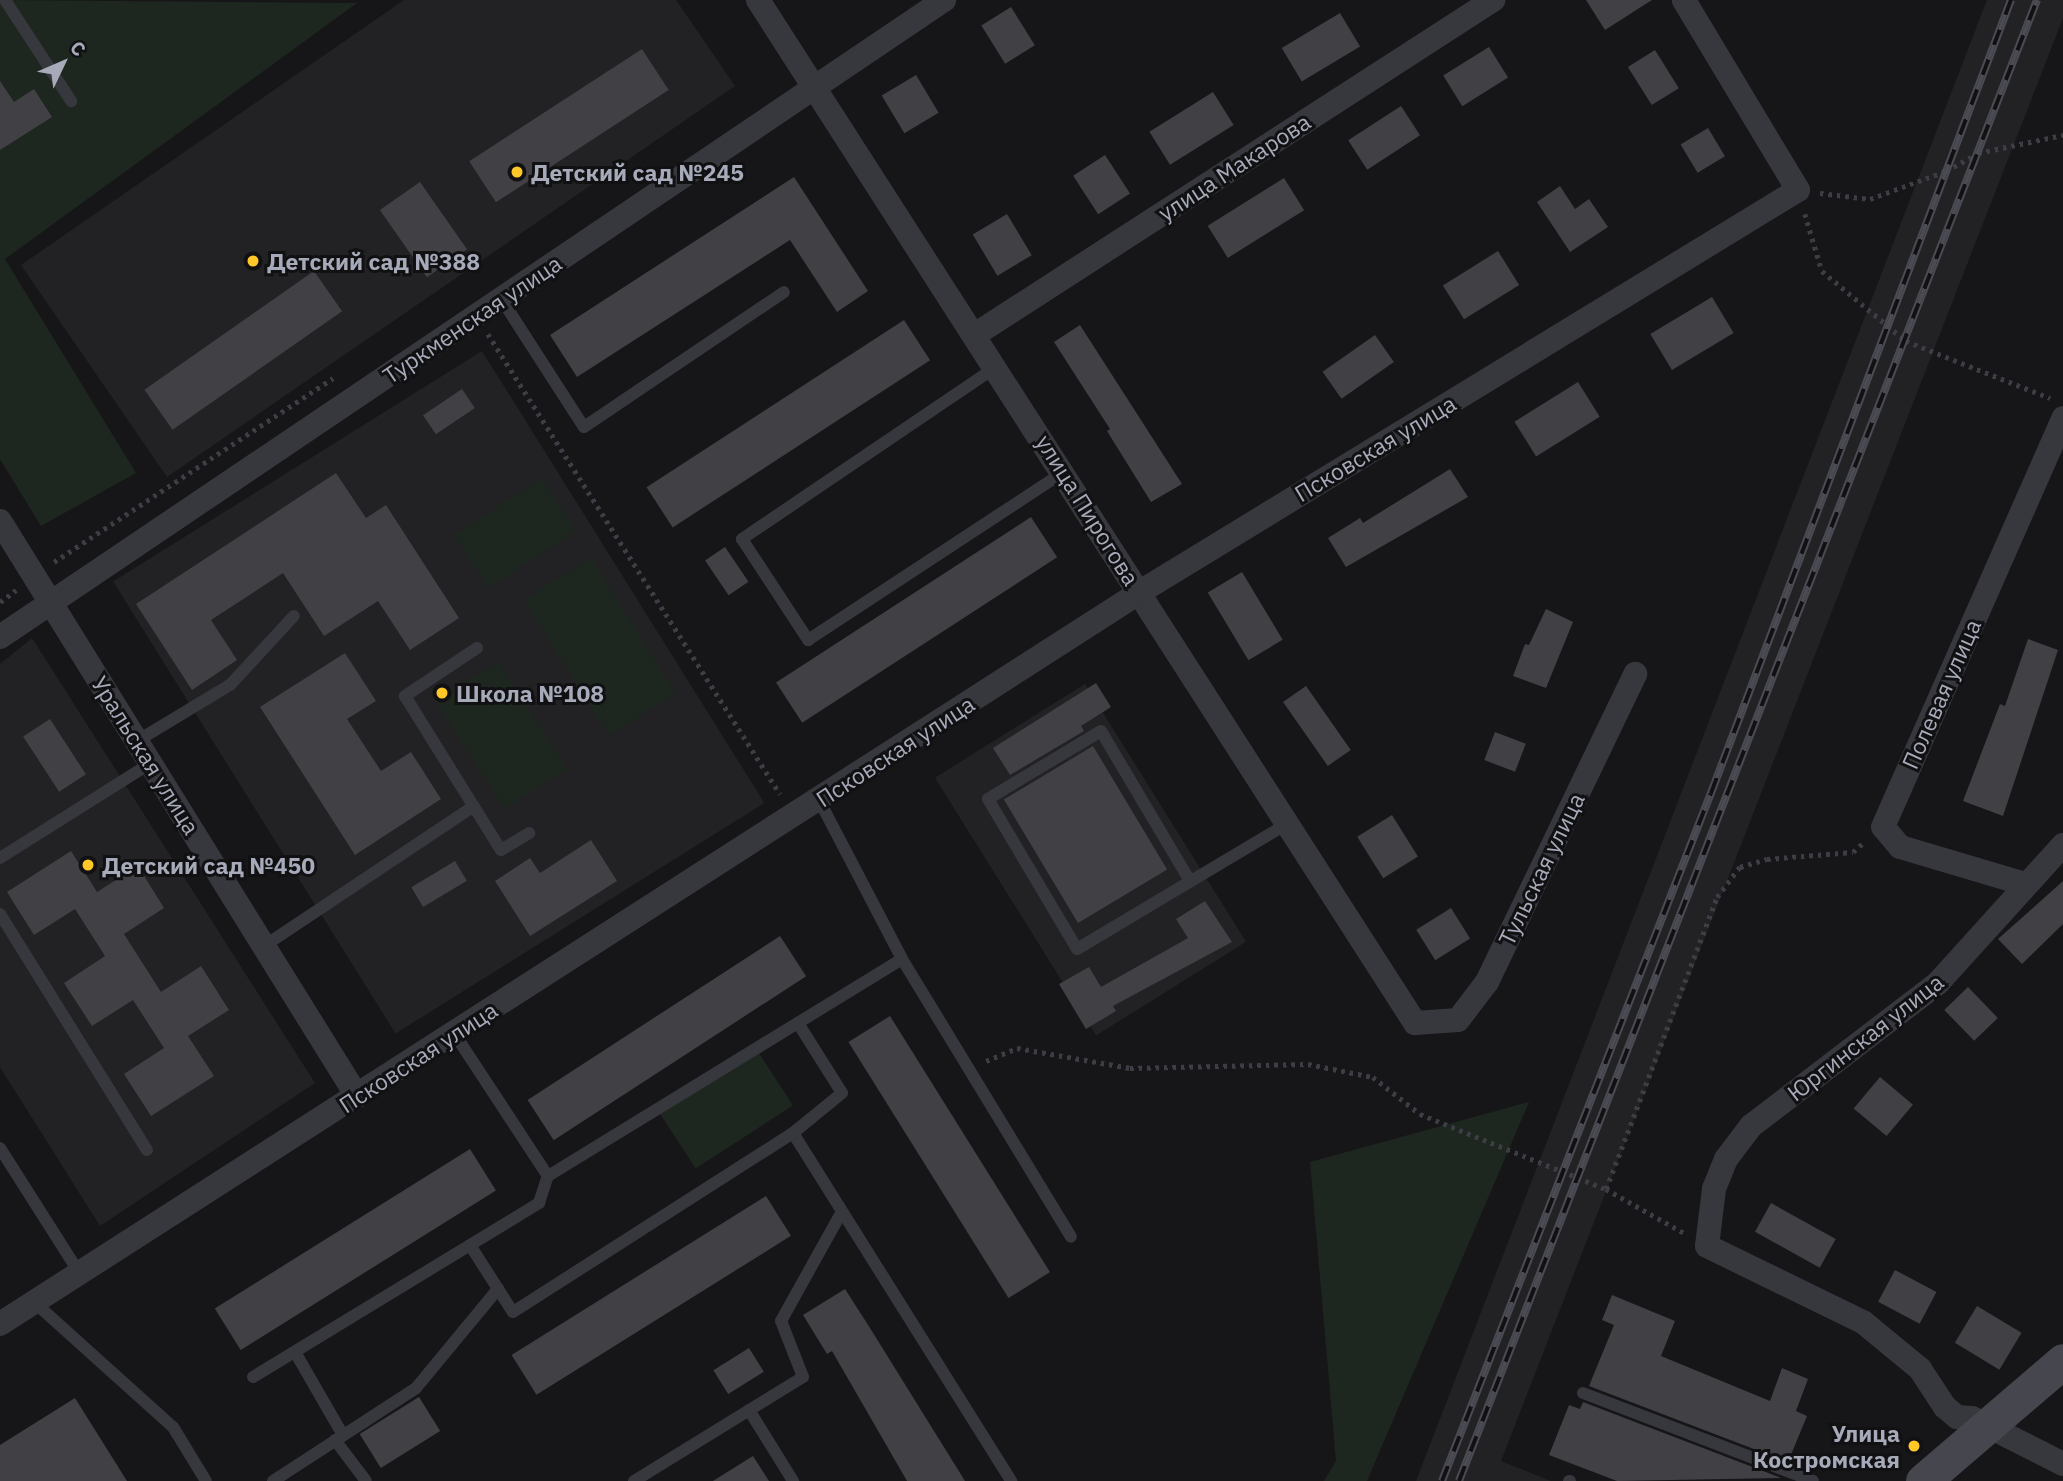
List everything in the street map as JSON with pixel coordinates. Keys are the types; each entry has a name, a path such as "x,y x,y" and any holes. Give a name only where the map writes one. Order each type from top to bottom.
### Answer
{"street":[{"name":"улица Пирогова","path":"758,0 812,87 997,366 1415,1023"},
{"name":"Туркменская улица","path":"0,637 944,0"},
{"name":"улица Макарова","path":"976,334 1493,0"},
{"path":"1684,0 1798,190"},
{"name":"Псковская улица","path":"0,1324 1140,592 1798,190"},
{"name":"Полевая улица","path":"1883,827 2063,418"},
{"name":"Уральская улица","path":"0,521 357,1096"},
{"name":"Тульская улица","path":"1415,1023 1458,1020 1487,982 1635,674"},
{"path":"1883,827 1900,848 2025,884"},
{"name":"Юргинская улица","path":"1707,1247 1713,1189 1726,1159 1751,1126 1938,983 2063,845"},
{"path":"1707,1247 1863,1322 1920,1369 1945,1407 1957,1417 1987,1424 2063,1464"},
{"path":"1923,1481 2063,1361"}],"lane":[{"path":"5,0 71,101"},
{"path":"502,300 583,427 784,292"},
{"path":"997,366 742,539 808,640 1064,472"},
{"path":"137,741 230,685 294,616"},
{"path":"477,648 405,696 501,850 529,832"},
{"path":"1190,881 1101,731 988,799 1077,949 1287,824"},
{"path":"0,858 150,763"},
{"path":"819,800 902,959 966,1070 1071,1237"},
{"path":"264,946 474,806"},
{"path":"0,914 147,1150"},
{"path":"253,1377 539,1203 548,1176 902,959"},
{"path":"470,1245 513,1312 793,1133 842,1093 798,1023"},
{"path":"454,1033 548,1176"},
{"path":"793,1133 1011,1481"},
{"path":"0,1147 80,1275"},
{"path":"634,1481 803,1377 781,1321 841,1213"},
{"path":"273,1481 416,1388 498,1289"},
{"path":"34,1302 173,1427 206,1481"},
{"path":"295,1352 339,1438 366,1481"},
{"path":"1583,1393 1813,1481"},
{"path":"749,1410 793,1481"}],"path":[{"path":"2063,135 1978,153 1946,171 1870,199 1798,190 1822,271 1887,326 1906,341 2063,403"},
{"path":"476,316 794,815"},
{"path":"0,602 34,576 337,376"},
{"path":"1606,1189 1717,897 1740,867 1767,859 1853,852 1883,827"},
{"path":"966,1070 1017,1048 1130,1068 1308,1064 1373,1077 1420,1115 1606,1189 1707,1247"}],"shaded area":[{"path":"0,0 357,3 5,259 136,473 41,526 0,459"},
{"name":"Детский сад №388","path":"404,0 676,0 735,86 167,477 21,265"},
{"path":"1987,0 2063,0 2063,18 1501,1461 1551,1481 1416,1481"},
{"name":"Школа №108","path":"482,351 764,803 396,1034 113,582"},
{"path":"542,478 576,531 488,588 454,535"},
{"path":"591,558 676,694 609,736 524,600"},
{"name":"Детский сад №450","path":"32,638 315,1083 100,1226 0,1067 0,664"},
{"path":"498,662 567,769 505,809 436,702"},
{"path":"1085,684 1246,942 1096,1036 935,778"},
{"path":"757,1050 793,1105 696,1169 660,1113"},
{"path":"1529,1102 1367,1481 1324,1481 1336,1461 1310,1162"}],"building":[{"path":"1586,0 1652,0 1605,30"},
{"path":"1011,7 1035,45 1005,64 981,26"},
{"path":"1340,13 1360,46 1302,81 1282,48"},
{"path":"1489,47 1508,78 1462,106 1443,76"},
{"path":"642,49 669,90 496,202 469,161"},
{"path":"1655,50 1679,88 1652,105 1628,67"},
{"path":"916,75 939,113 904,133 882,96"},
{"path":"0,81 14,102 34,89 52,117 0,150"},
{"path":"1213,92 1234,125 1170,165 1149,132"},
{"path":"1401,106 1420,135 1367,170 1348,140"},
{"path":"1708,128 1725,156 1698,173 1681,144"},
{"path":"1105,155 1130,194 1098,214 1073,176"},
{"path":"794,177 868,291 837,312 790,240 577,377 550,335"},
{"path":"1284,178 1304,210 1228,258 1208,226"},
{"path":"420,182 467,249 427,277 380,210"},
{"path":"1560,186 1575,209 1589,199 1608,227 1570,252 1537,202"},
{"path":"1007,214 1032,255 997,276 973,235"},
{"path":"1498,251 1519,285 1464,319 1443,285"},
{"path":"314,271 342,311 173,430 144,390"},
{"path":"1712,297 1734,333 1672,370 1650,334"},
{"path":"904,320 930,360 673,527 647,487"},
{"path":"1080,325 1182,484 1151,502 1107,431 1110,429 1054,342"},
{"path":"1375,335 1394,362 1342,399 1323,372"},
{"path":"1578,382 1600,417 1536,457 1514,422"},
{"path":"462,389 475,408 436,434 423,415"},
{"path":"1450,469 1468,497 1346,567 1328,538 1360,518 1363,523"},
{"path":"336,473 366,518 386,505 459,618 410,650 378,601 324,636 283,573 211,620 237,660 192,690 136,604"},
{"path":"1031,517 1057,557 802,723 776,683"},
{"path":"725,547 748,582 729,595 705,560"},
{"path":"1242,572 1283,640 1248,660 1208,593"},
{"path":"1546,609 1573,622 1546,688 1513,676 1525,644 1529,645"},
{"path":"2028,639 2058,650 2003,816 1963,801 2000,704 2005,706"},
{"path":"345,653 376,701 347,719 381,771 411,752 441,799 355,855 260,707"},
{"path":"1096,683 1111,707 1081,726 1084,731 1010,775 993,748"},
{"path":"1306,686 1351,750 1328,766 1283,702"},
{"path":"50,719 86,774 59,792 23,736"},
{"path":"1495,732 1526,744 1515,772 1484,760"},
{"path":"1093,746 1167,869 1078,923 1004,800"},
{"path":"1392,815 1418,857 1383,878 1357,837"},
{"path":"591,840 617,881 530,936 495,881 530,858 540,873"},
{"path":"71,851 97,892 138,866 164,908 124,934 161,992 201,966 229,1010 188,1036 214,1076 151,1116 124,1074 164,1048 133,1000 92,1026 64,983 105,956 75,909 34,935 7,892"},
{"path":"455,861 467,881 423,907 411,887"},
{"path":"2063,881 2063,924 2022,964 1998,939"},
{"path":"1205,901 1232,942 1113,1006 1116,1011 1086,1029 1059,984 1089,967 1101,987 1188,938 1176,919"},
{"path":"1451,908 1470,939 1435,960 1416,930"},
{"path":"780,936 806,976 554,1140 528,1100"},
{"path":"1968,987 1998,1018 1974,1041 1944,1010"},
{"path":"890,1016 1050,1272 1008,1298 848,1042"},
{"path":"1880,1077 1913,1105 1887,1136 1854,1108"},
{"path":"470,1149 496,1191 241,1350 215,1309"},
{"path":"766,1196 791,1236 536,1395 512,1355"},
{"path":"1771,1203 1836,1239 1820,1268 1755,1232"},
{"path":"1895,1270 1936,1292 1920,1324 1878,1302"},
{"path":"845,1289 965,1481 907,1481 832,1351 827,1354 803,1315"},
{"path":"1612,1295 1675,1321 1661,1356 1770,1401 1782,1368 1808,1379 1796,1411 1807,1416 1788,1462 1589,1386 1614,1325 1602,1320"},
{"path":"1977,1306 2022,1333 1999,1370 1955,1343"},
{"path":"749,1348 764,1372 728,1394 713,1370"},
{"path":"419,1397 440,1431 381,1468 360,1434"},
{"path":"75,1398 127,1481 0,1481 0,1445"},
{"path":"1583,1402 1781,1478 1617,1481 1549,1455 1569,1405 1580,1409"},
{"path":"753,1456 769,1481 713,1481"}],"railway":[{"path":"1442,1481 1711,793 2011,0"},
{"path":"1459,1481 2037,0"}],"place":[{"name":"Детский сад №245","path":"517,172"},
{"name":"Детский сад №388","path":"253,261"},
{"name":"Школа №108","path":"442,693"},
{"name":"Детский сад №450","path":"88,865"},
{"name":"Улица Костромская","path":"1914,1446"}]}
